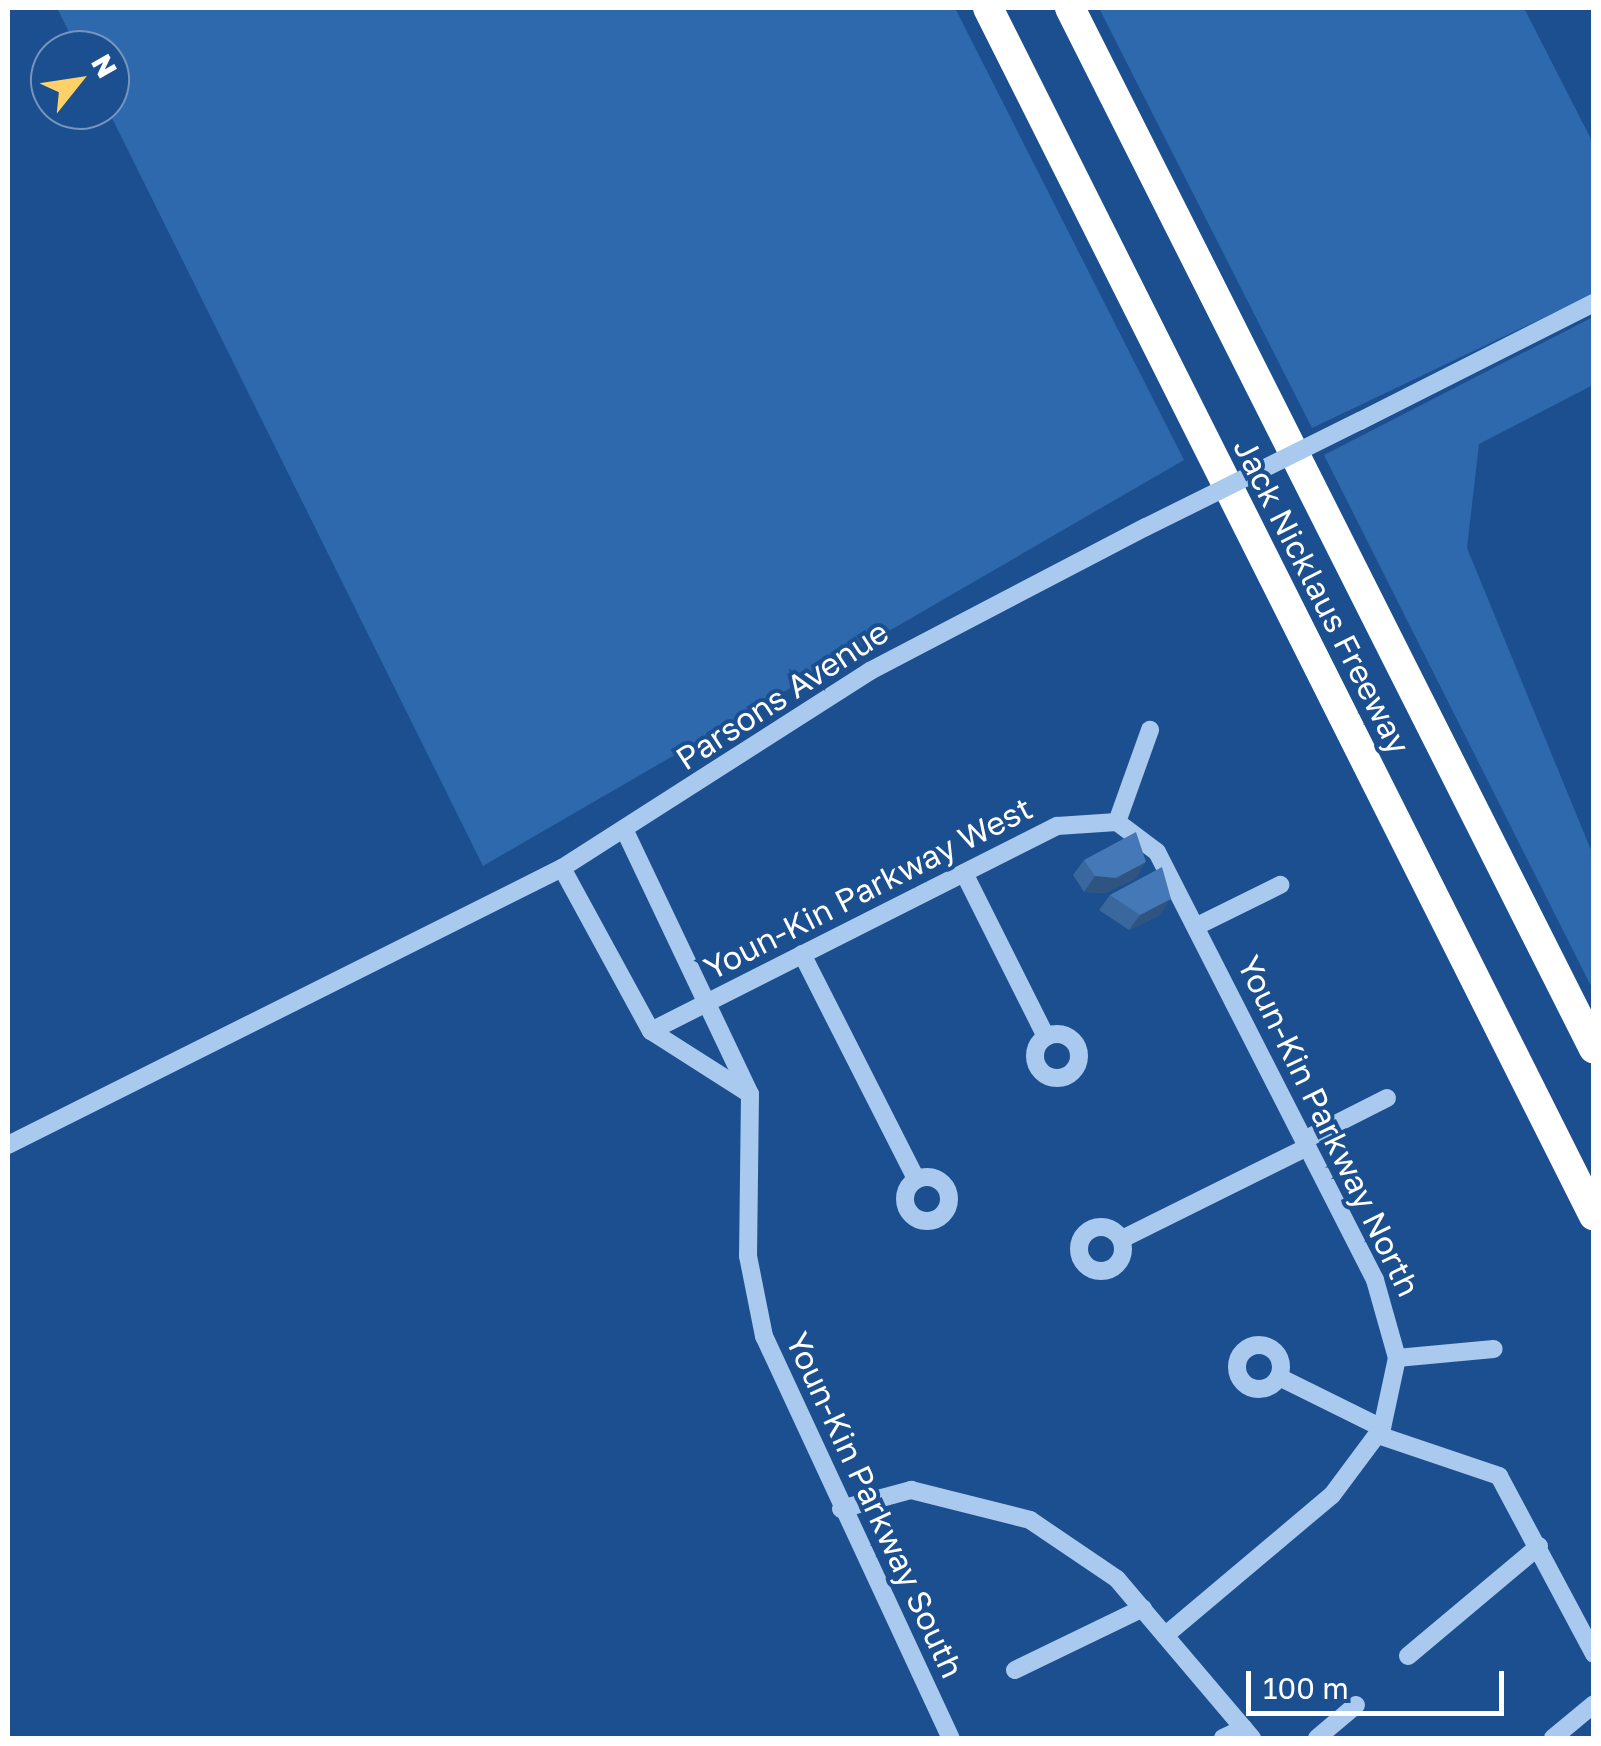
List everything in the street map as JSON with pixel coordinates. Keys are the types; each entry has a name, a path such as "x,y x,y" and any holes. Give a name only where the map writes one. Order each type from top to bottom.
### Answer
{"highway":[{"name":"Jack Nicklaus Freeway","path":"988,8 1594,1216"},
{"name":"Jack Nicklaus Freeway","path":"1070,8 1594,1049"}],"street":[{"name":"Parsons Avenue","path":"8,1145 562,868 625,832 870,671 1146,527 1594,303"},
{"path":"1117,822 1150,730"},
{"name":"Youn-Kin Parkway West","path":"651,1031 1072,821 1117,822"},
{"name":"Youn-Kin Parkway North","path":"1117,822 1157,852 1197,926 1390,1315 1396,1358 1380,1432 1332,1495 1167,1634"},
{"name":"Youn-Kin Parkway South","path":"625,832 712,1000 750,1094 754,1296 840,1509 951,1738"},
{"path":"562,868 651,1031 750,1094"},
{"path":"964,873 1046,1037"},
{"path":"1197,926 1280,885"},
{"path":"802,954 916,1179"},
{"path":"1122,1239 1387,1098"},
{"path":"1396,1358 1494,1349"},
{"path":"1279,1377 1380,1432 1499,1476 1594,1654"},
{"path":"840,1509 893,1490 998,1508 1070,1542 1143,1608 1248,1734 1223,1738"},
{"path":"1408,1656 1539,1546"},
{"path":"1015,1670 1143,1608"},
{"path":"1553,1738 1594,1704"},
{"path":"1317,1738 1356,1706"}],"shaded area":[{"path":"57,8 955,8 1184,460 483,866 118,130 130,130 130,30 68,30"},
{"path":"1099,8 1524,8 1593,143 1593,294 1312,428"},
{"path":"1593,317 1593,385 1479,444 1467,548 1593,855 1593,990 1324,455"}],"building":[{"path":"1136,832 1146,862 1116,878 1095,876 1084,860"},
{"path":"1162,867 1171,899 1140,915 1110,895"}]}
